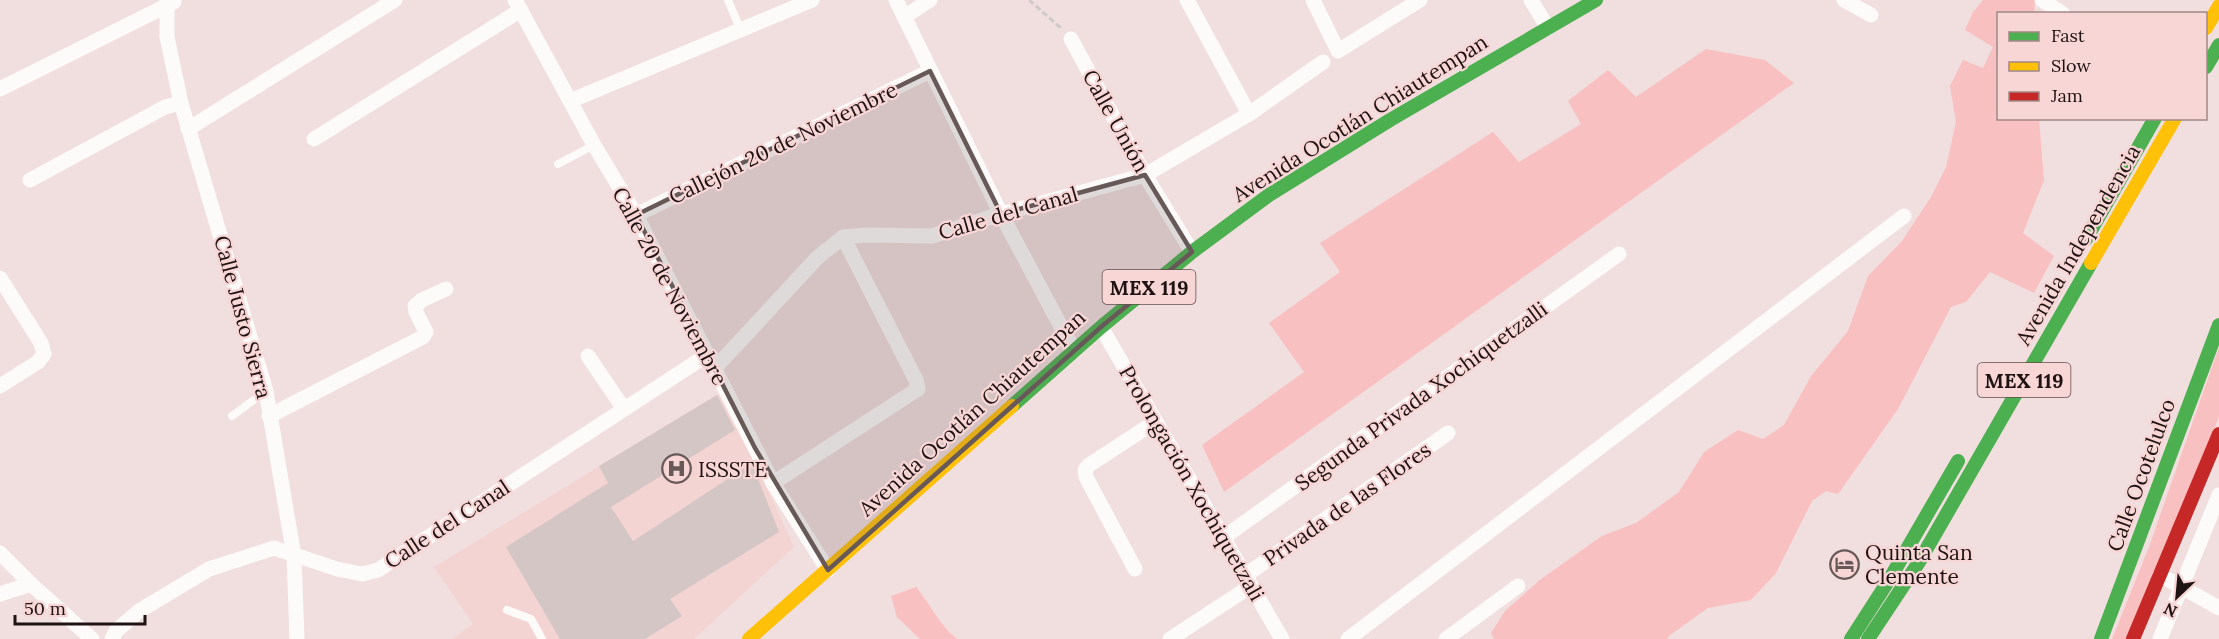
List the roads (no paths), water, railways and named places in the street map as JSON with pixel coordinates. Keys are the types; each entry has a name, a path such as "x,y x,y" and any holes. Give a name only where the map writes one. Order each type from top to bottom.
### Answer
{"main road":[{"name":"Avenida Ocotlán Chiautempan","path":"749,639 1101,327 1192,252 1269,195 1390,120 1596,0"},
{"path":"2207,25 2219,6"},
{"path":"2207,64 2219,46"},
{"name":"Avenida Independencia","path":"2080,250 2154,120"},
{"name":"Avenida Independencia","path":"1868,639 1919,562 2174,120"},
{"name":"Calle Ocotelulco","path":"2101,639 2219,325"},
{"path":"2133,639 2219,434"},
{"path":"1851,639 1889,580 1963,453"}],"street":[{"path":"189,129 395,0"},
{"path":"570,101 812,0"},
{"path":"896,0 1001,214 1074,351"},
{"path":"904,17 930,0"},
{"path":"1187,0 1250,114"},
{"path":"1313,0 1338,51 1420,0"},
{"path":"1531,0 1548,27"},
{"path":"1844,0 1871,15"},
{"path":"2042,0 2060,12"},
{"path":"0,89 170,2"},
{"name":"Calle Justo Sierra","path":"170,2 167,37 181,103 266,391 294,556 297,639"},
{"path":"314,139 518,5"},
{"name":"Calle 20 de Noviembre","path":"518,5 594,145 636,215 773,483 828,570"},
{"name":"Calle Unión","path":"1071,39 1145,175 1192,252"},
{"name":"Calle del Canal","path":"112,639 116,631 139,611 209,569 274,548 337,569 362,574 378,570 624,409 710,362 818,257 843,237 932,236 1001,214 1145,175 1250,114 1323,62"},
{"name":"Callejón 20 de Noviembre","path":"636,215 930,71"},
{"path":"0,75 15,81"},
{"path":"30,180 165,107 181,103"},
{"path":"1348,639 1904,216"},
{"path":"773,483 918,389 916,380 843,237"},
{"name":"Segunda Privada Xochiquetzalli","path":"1223,538 1619,254"},
{"path":"0,278 41,342 44,354 38,362 0,386"},
{"path":"269,416 423,337 426,332 416,312 416,306 422,300 446,289"},
{"name":"Prolongación Xochiquetzali","path":"1101,327 1282,639"},
{"path":"588,356 624,409"},
{"path":"1135,569 1086,477 1085,470 1089,465 1155,422"},
{"name":"Privada de las Flores","path":"1170,639 1448,433"},
{"path":"2160,639 2219,495"},
{"path":"0,553 92,639"},
{"path":"2160,575 2219,608"},
{"path":"0,594 31,584"},
{"path":"1446,639 1518,586"}],"lane":[{"path":"728,0 740,29"},
{"path":"558,164 594,145"},
{"path":"232,416 266,391"},
{"path":"507,610 531,619 542,639"}],"place":[{"name":"ISSSTE","path":"677,469"},
{"name":"Quinta San Clemente","path":"1844,564"}]}
